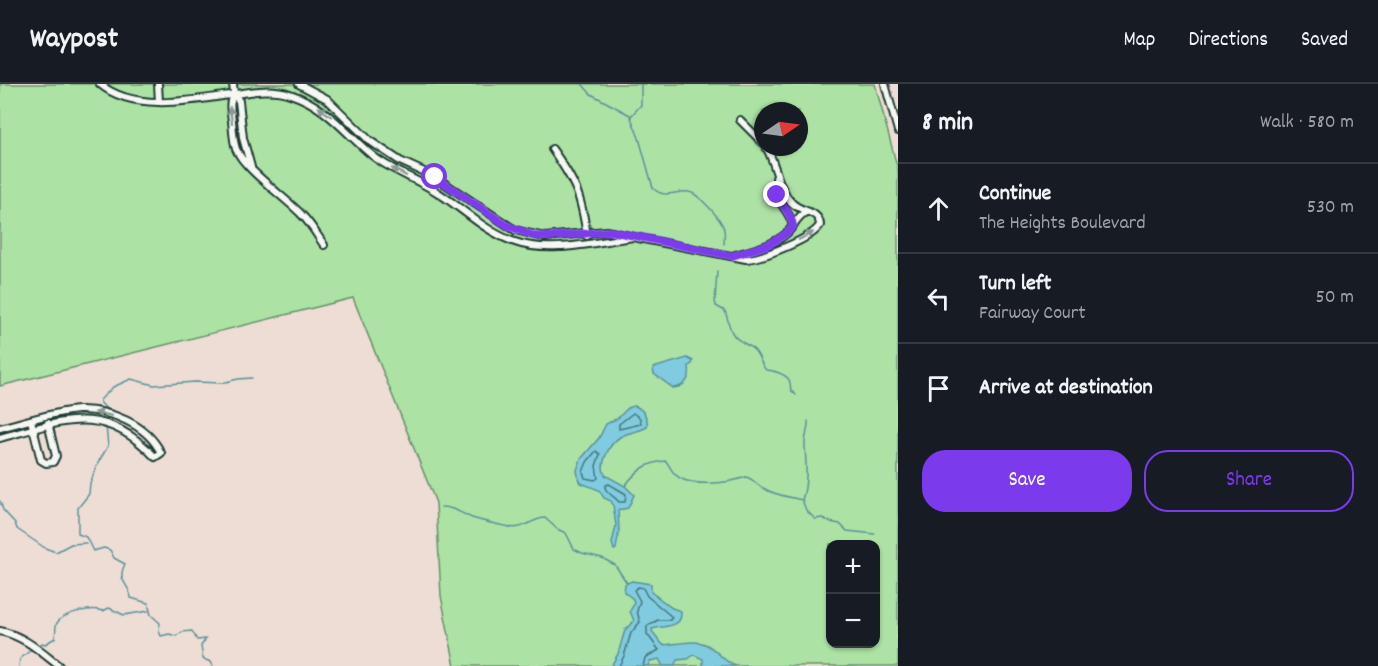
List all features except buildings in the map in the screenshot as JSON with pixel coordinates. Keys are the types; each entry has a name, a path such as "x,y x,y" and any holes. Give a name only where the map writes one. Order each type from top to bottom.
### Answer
{"street":[{"path":"100,84 122,97 159,102 273,91 299,97 322,108 368,151 394,170 438,192 498,234 517,242 546,248 633,237"},
{"path":"158,84 159,102"},
{"path":"233,84 234,94 230,102 235,145 239,153 304,216 324,245"},
{"path":"885,84 898,131"},
{"path":"299,97 301,85 327,99 374,143 400,161 435,177 506,225 520,232 544,237 611,231 746,259 764,256 815,232 820,225 816,215 806,212 790,201 776,175 769,156"},
{"path":"740,120 754,134"},
{"path":"368,151 374,143"},
{"path":"552,149 574,182 580,196 587,243"},
{"path":"776,175 777,195 791,216 793,226"},
{"path":"459,207 465,197"},
{"path":"732,256 770,244 787,233 806,212"},
{"path":"517,242 520,232"},
{"path":"83,411 84,420"},
{"path":"0,428 46,416 83,411 102,412 138,427 157,445 161,453 154,457 142,443 113,424 84,420 74,420 0,438"},
{"path":"31,420 41,460 46,463 52,462 56,456 46,416"},
{"path":"132,437 138,427"},
{"path":"0,631 15,634 59,666"}],"green space":[{"path":"0,84 875,84 898,170 898,666 455,666 441,596 436,503 353,298 0,386"}],"water":[{"path":"687,358 693,361 689,366 688,378 681,386 673,388 654,374 653,368"},
{"path":"634,406 645,414 647,427 623,435 616,440 606,455 603,465 605,475 625,486 634,495 628,508 618,510 619,531 614,550 612,543 616,526 613,505 611,501 604,498 599,490 581,483 577,470 581,459 599,438 606,424"},
{"path":"632,581 651,584 651,592 672,608 681,611 681,617 676,624 652,629 663,645 690,642 705,644 727,662 736,666 703,666 703,659 694,655 688,659 677,660 674,666 663,666 659,659 650,661 648,666 611,666 618,654 625,630 634,621 630,611 634,604 633,599 624,592 625,584"}],"waterway":[{"path":"582,84 591,94 630,115 653,188 657,192 666,194 689,192 698,197 722,225 724,244"},
{"path":"631,116 641,105 641,84"},
{"path":"717,271 716,306 725,311 733,334 754,349 766,370 785,376 790,382 791,390 796,395"},
{"path":"106,409 100,400 113,387 131,379 154,385 222,383 252,378"},
{"path":"808,421 805,443 806,480 802,500 806,510 815,519 823,518 840,524 847,531 875,534"},
{"path":"106,426 108,446 90,483 89,494 78,508 78,534 86,537 93,551 104,548 110,550 114,558 125,564 122,578 131,598 148,603 151,615 160,623 161,636 169,634 176,636 182,632 192,631 197,640 206,639 201,646 203,659 211,662 213,666"},
{"path":"625,486 642,468 666,461 674,473 688,481 719,483 746,477 772,492 802,500"},
{"path":"0,501 3,510 15,523 17,529 45,548 56,552 71,544 86,543"},
{"path":"441,507 453,509 472,518 514,528 545,518 557,529 566,533 574,549 615,565 627,583"},
{"path":"39,646 55,638 57,623 72,613 86,610 103,611 109,608 124,615 148,611"},
{"path":"19,666 20,659 32,649"}],"route":[{"path":"435,177 506,225 526,234 544,237 611,231 732,256 776,241 793,226 791,216 777,195"}]}
